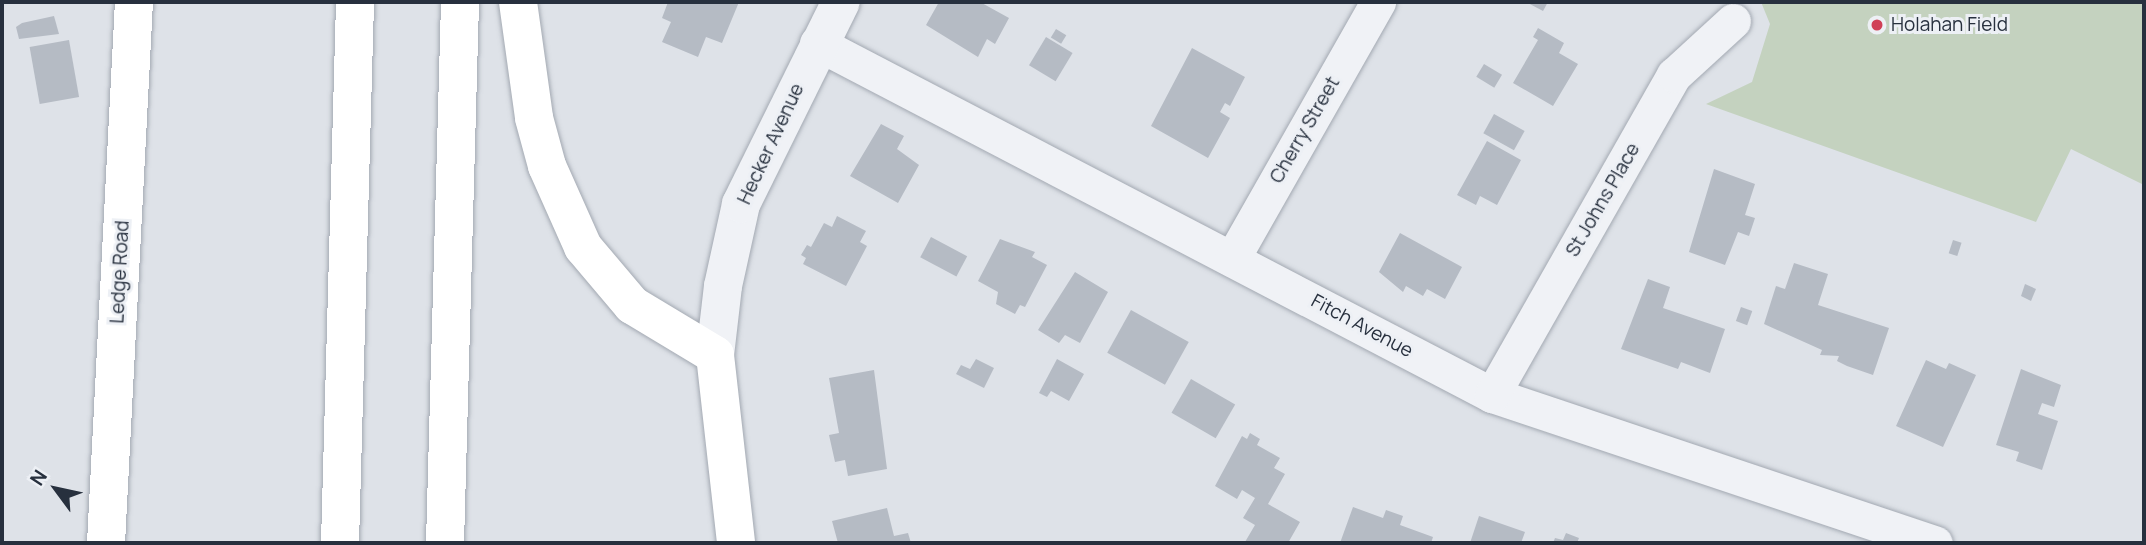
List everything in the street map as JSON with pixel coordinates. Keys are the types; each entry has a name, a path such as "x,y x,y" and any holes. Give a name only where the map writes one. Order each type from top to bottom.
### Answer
{"main road":[{"name":"Ledge Road","path":"106,543 134,2"},
{"path":"340,543 355,2"},
{"path":"445,543 460,2"},
{"path":"519,2 534,118 547,166 583,247 632,305 715,355"},
{"name":"Hecker Avenue","path":"715,355 736,543"}],"street":[{"name":"Hecker Avenue","path":"715,355 723,286 741,204 817,43 841,2"},
{"name":"Cherry Street","path":"1232,259 1378,2"},
{"name":"St Johns Place","path":"1492,395 1674,75 1733,21"},
{"name":"Fitch Avenue","path":"817,43 1492,395 1935,543"}],"green space":[{"path":"1761,2 2144,2 2144,185 2071,149 2036,222 1706,104 1752,82 1770,24"}],"building":[{"path":"668,2 739,2 722,43 706,37 698,57 662,42 671,22 662,18"},
{"path":"939,2 980,2 1009,18 995,44 987,39 978,57 926,25"},
{"path":"1526,2 1548,2 1543,11"},
{"path":"54,16 59,34 19,39 16,27 22,23"},
{"path":"1538,28 1564,43 1559,53 1578,64 1553,106 1513,83 1538,40 1533,37"},
{"path":"1056,29 1066,35 1061,44 1051,38"},
{"path":"1046,37 1073,53 1056,81 1029,65"},
{"path":"69,40 79,97 40,104 30,47"},
{"path":"1192,48 1245,77 1230,106 1225,103 1220,112 1230,118 1208,158 1151,126"},
{"path":"1484,64 1502,75 1494,88 1476,77"},
{"path":"1494,114 1525,131 1514,150 1483,133"},
{"path":"881,124 904,136 897,149 919,165 898,203 850,176"},
{"path":"1487,141 1521,160 1497,205 1480,196 1476,205 1457,195"},
{"path":"1714,169 1755,184 1745,215 1755,218 1749,236 1738,232 1725,265 1689,252"},
{"path":"837,216 866,231 860,242 867,246 846,286 803,264 806,258 801,255 807,245 811,247 824,223 832,227"},
{"path":"1400,233 1462,267 1445,299 1427,289 1423,296 1406,286 1403,292 1379,272"},
{"path":"931,237 967,256 956,277 920,257"},
{"path":"1000,239 1035,252 1032,257 1047,265 1025,307 1020,305 1015,314 996,304 998,292 978,281"},
{"path":"1953,240 1962,243 1957,256 1949,253"},
{"path":"1794,263 1828,274 1818,305 1889,328 1873,375 1837,361 1839,356 1820,355 1822,350 1764,324 1776,286 1785,289"},
{"path":"1075,272 1108,292 1080,343 1065,335 1059,343 1038,330"},
{"path":"1648,279 1670,287 1663,308 1725,329 1710,373 1681,362 1678,369 1621,349"},
{"path":"2025,284 2036,289 2031,301 2021,296"},
{"path":"1741,307 1752,311 1747,325 1736,321"},
{"path":"1131,310 1189,342 1165,385 1107,353"},
{"path":"976,359 994,368 984,388 956,374 961,365 970,369"},
{"path":"1057,359 1084,374 1069,401 1051,391 1047,397 1039,393"},
{"path":"1926,360 1946,369 1949,363 1976,375 1943,447 1896,426"},
{"path":"2021,369 2061,385 2054,407 2042,403 2038,414 2058,421 2042,470 2016,461 2019,452 1996,445"},
{"path":"874,370 887,469 848,476 845,460 835,462 829,435 839,433 829,378"},
{"path":"1191,379 1235,404 1216,438 1172,413"},
{"path":"1250,433 1260,439 1257,445 1280,458 1274,468 1285,474 1268,504 1300,522 1288,543 1245,542 1255,525 1243,518 1255,498 1242,490 1237,499 1215,486 1242,436 1247,439"},
{"path":"1353,507 1383,518 1386,510 1403,516 1400,525 1433,537 1431,543 1340,543"},
{"path":"887,508 894,536 908,533 911,543 838,543 832,521"},
{"path":"1479,516 1525,532 1521,543 1470,543"},
{"path":"1566,533 1579,538 1577,543 1553,543 1555,538 1563,540"}],"place":[{"name":"Holahan Field","path":"1877,25"}]}
